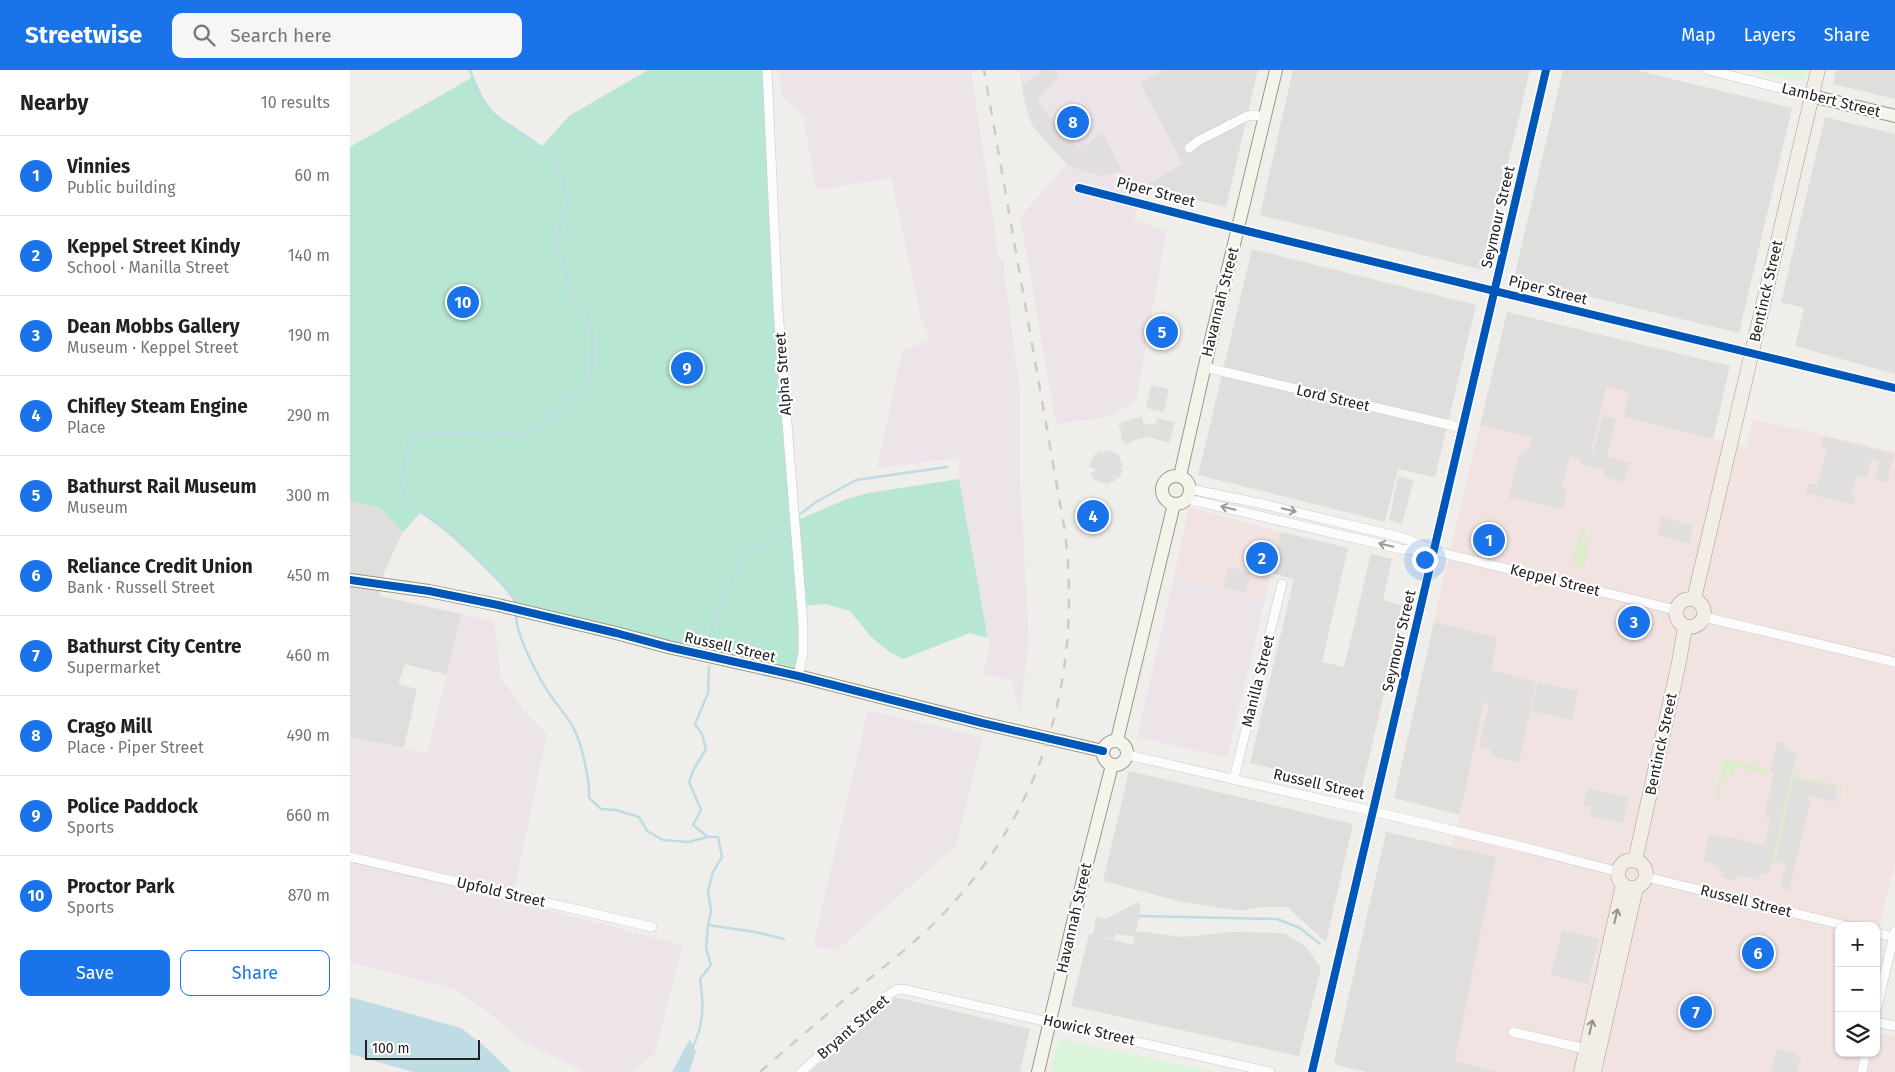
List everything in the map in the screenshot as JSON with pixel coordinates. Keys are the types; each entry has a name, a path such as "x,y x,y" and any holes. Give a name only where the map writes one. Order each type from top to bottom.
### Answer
{"main road":[{"name":"Bentinck Street","path":"1694,599 1818,70"},
{"path":"1694,599 1702,604 1705,613 1699,625 1690,628 1685,627 1679,622 1676,610 1681,602 1694,599"},
{"name":"Bentinck Street","path":"1635,861 1685,627"},
{"path":"1594,1072 1626,881 1626,862 1635,861 1645,868 1646,877 1642,884 1626,881"},
{"path":"1581,1072 1626,881"}],"street":[{"name":"Alpha Street","path":"767,70 778,310 803,624 802,652 798,676"},
{"name":"Havannah Street","path":"1180,476 1204,367 1276,70"},
{"name":"Seymour Street","path":"1312,1072 1546,70"},
{"name":"Lambert Street","path":"1708,70 1895,116"},
{"path":"1189,148 1198,141 1246,116 1264,117"},
{"name":"Piper Street","path":"1080,188 1895,388"},
{"name":"Lord Street","path":"1204,367 1462,428"},
{"path":"1180,476 1186,480 1188,494 1180,504 1170,503 1163,497 1161,488 1169,478 1180,476"},
{"name":"Keppel Street","path":"1188,494 1254,514 1401,549 1434,551"},
{"name":"Keppel Street","path":"1188,494 1258,503 1404,538 1434,551 1676,610"},
{"path":"1254,514 1258,503"},
{"path":"1117,740 1174,504"},
{"path":"1355,538 1357,527"},
{"name":"Russell Street","path":"350,580 428,591 498,605 1103,751"},
{"name":"Manilla Street","path":"1234,778 1282,584"},
{"path":"1704,617 1895,662"},
{"path":"1117,740 1126,746 1128,755 1122,764 1112,765 1104,758 1103,751 1107,744 1117,740"},
{"name":"Russell Street","path":"1128,755 1234,778 1523,847 1626,881"},
{"name":"Havannah Street","path":"1038,1072 1112,765"},
{"name":"Upfold Street","path":"350,856 652,927"},
{"name":"Russell Street","path":"1646,877 1835,923"},
{"path":"1880,933 1895,935 1880,995"},
{"name":"Howick Street","path":"908,989 1270,1072"},
{"name":"Bryant Street","path":"801,1072 890,993 896,990 908,989"},
{"path":"1880,1023 1895,1026"},
{"path":"1513,1032 1586,1049"},
{"path":"1862,1072 1865,1057"}],"shaded area":[{"path":"779,70 971,70 999,259 1004,259 1020,393 1020,481 1029,641 1020,714 1011,680 983,675 990,645 959,479 959,458 877,468 902,351 930,339 922,322 891,178 816,190 803,116 782,97"},
{"path":"1019,70 1164,70 1140,83 1183,164 1142,187 1134,221 1167,230 1136,401 1109,417 1056,424 1020,217 1066,165 1032,125 1025,104"},
{"path":"1043,70 1052,70 1059,77 1037,99 1048,115 1078,149 1085,143 1087,145 1102,132 1122,171 1100,176 1068,166 1032,125 1022,85"},
{"path":"1164,70 1258,70 1226,207 1142,187 1140,83"},
{"path":"1293,70 1530,70 1483,270 1260,215"},
{"path":"1563,70 1635,70 1792,108 1739,333 1514,278"},
{"path":"1836,70 1895,70 1895,99 1833,84"},
{"path":"1825,117 1895,134 1895,374 1795,346 1804,308 1781,302"},
{"path":"1252,249 1476,305 1435,477 1398,469 1385,522 1198,475"},
{"path":"1507,312 1730,366 1713,439 1623,417 1607,387 1591,452 1480,425"},
{"path":"1151,385 1169,389 1164,412 1146,408"},
{"path":"1607,386 1629,392 1624,417 1746,447 1753,419 1895,452 1895,861 1880,924 1880,922 1835,922 1835,1057 1880,1057 1880,1033 1895,1036 1895,1072 1497,1072 1455,1061 1496,857 1451,847 1460,815 1498,638 1434,622 1444,575 1480,425 1591,452"},
{"path":"1142,416 1144,424 1156,425 1157,418 1175,422 1169,443 1149,437 1135,440 1126,445 1121,439 1121,430 1118,424"},
{"path":"1603,416 1616,419 1607,456 1631,463 1623,482 1604,477 1605,470 1580,464 1580,459 1570,457 1562,487 1567,490 1563,509 1509,498 1518,455 1530,446 1532,437 1593,452"},
{"path":"1823,436 1894,454 1887,483 1875,480 1880,461 1872,458 1866,478 1857,476 1852,494 1856,495 1853,505 1806,493 1808,484 1817,485 1827,448 1821,446"},
{"path":"1104,450 1119,455 1123,467 1118,468 1123,470 1119,478 1114,475 1117,480 1106,484 1095,480 1090,473 1096,469 1089,467 1094,455 1102,451 1104,456"},
{"path":"1398,476 1414,480 1402,524 1389,520"},
{"path":"350,501 380,508 403,532 385,570 379,596 461,614 447,675 405,664 398,684 417,689 404,748 350,737"},
{"path":"1189,507 1281,532 1265,599 1174,577"},
{"path":"1661,517 1693,525 1689,544 1657,535"},
{"path":"1281,532 1348,548 1322,662 1344,667 1371,554 1392,559 1383,600 1405,606 1362,787 1359,789 1250,763 1294,579 1271,573"},
{"path":"1228,567 1251,572 1246,593 1223,587"},
{"path":"1174,577 1265,599 1228,755 1224,757 1137,737"},
{"path":"461,614 494,621 501,678 527,714 547,734 512,901 683,945 655,1053 632,1072 585,1072 520,1040 489,1013 453,989 350,962 350,737 427,754"},
{"path":"1434,622 1498,638 1460,815 1394,798"},
{"path":"1484,668 1536,682 1519,763 1491,756 1491,750 1479,747 1489,703 1476,700"},
{"path":"1538,682 1578,691 1572,720 1531,711"},
{"path":"868,710 983,737 956,846 836,951 813,946"},
{"path":"1777,742 1783,743 1787,750 1797,752 1769,875 1761,873 1759,880 1738,875 1736,881 1722,877 1723,872 1710,862 1703,861 1709,834 1764,845 1771,819 1764,817 1774,773 1770,772"},
{"path":"1129,771 1353,824 1326,942 1287,907 1260,907 1241,911 1182,902 1103,881"},
{"path":"1794,778 1838,787 1834,802 1809,796 1808,800 1811,800 1789,890 1780,888 1786,864 1775,862"},
{"path":"1587,788 1629,797 1623,823 1590,816 1592,807 1583,805"},
{"path":"1386,832 1496,857 1455,1061 1497,1072 1367,1072 1337,1065 1334,1061"},
{"path":"1138,902 1141,908 1135,937 1116,934 1114,939 1093,935 1096,917 1105,919"},
{"path":"1562,930 1599,939 1588,984 1551,975"},
{"path":"1137,931 1183,937 1232,932 1280,933 1286,934 1306,947 1321,968 1299,1056 1071,1006 1089,934 1133,945"},
{"path":"895,997 1030,1029 1020,1072 810,1072"},
{"path":"1777,1049 1798,1054 1797,1057 1801,1058 1797,1072 1771,1072"}],"green space":[{"path":"648,70 767,70 795,521 847,499 868,493 959,479 988,638 970,633 903,659 891,653 871,637 850,611 825,604 802,606 798,676 517,607 515,600 501,583 448,532 422,511 403,532 380,508 350,501 350,147 473,77 482,99 497,117 542,146 569,116"},
{"path":"1751,70 1807,70 1805,81 1787,79"},
{"path":"1584,528 1586,528 1584,539 1588,540 1585,551 1588,552 1584,567 1572,564 1578,538"},
{"path":"1724,759 1770,770 1769,774 1736,767 1734,777 1727,775 1726,779 1722,779 1716,804 1714,803"},
{"path":"1792,775 1843,786 1840,802 1838,801 1841,788 1794,778 1775,861 1779,863 1772,863"},
{"path":"1059,1039 1215,1072 1051,1072"}],"water":[{"path":"350,997 461,1028 482,1044 511,1072 413,1072 350,1054"},
{"path":"690,1039 696,1052 689,1072 672,1072"}],"waterway":[{"path":"470,70 478,90 489,108 499,118 542,149 561,175 567,206 556,245 566,266 566,285 587,314 591,325 593,347 591,376 554,413 527,436 490,432 433,433 412,436 407,447 401,484 409,500 486,567 506,588 516,604"},
{"path":"799,515 816,502 856,480 947,467"},
{"path":"709,645 712,625 735,575 748,555 782,529"},
{"path":"516,615 524,646 536,670 578,737 587,773 589,798 601,809 616,810 639,817 647,831 663,840 688,842 708,837 718,837 722,857 713,872 708,891 711,911 706,948 711,965 700,979 702,1015 699,1031 692,1049"},
{"path":"708,837 693,825 701,810 689,782 694,769 706,749 702,734 695,724 708,693 709,667"},
{"path":"1139,916 1277,919 1300,928 1320,944"},
{"path":"708,925 755,932 784,939"}],"railway":[{"path":"760,1072 925,932 946,911 980,870 1009,827 1032,782 1049,736 1061,687 1068,637 1069,585 1065,532 984,70"}],"cycle path":[{"path":"1312,1072 1546,70"},
{"path":"1079,188 1247,231 1895,388"},
{"path":"350,580 429,591 498,605 1103,751"}],"place":[{"name":"Crago Mill","path":"1073,122"},
{"name":"Proctor Park","path":"463,302"},
{"name":"Bathurst Rail Museum","path":"1162,332"},
{"name":"Police Paddock","path":"687,368"},
{"name":"Chifley Steam Engine","path":"1093,516"},
{"name":"Vinnies","path":"1489,540"},
{"name":"Keppel Street Kindy","path":"1262,558"},
{"name":"Dean Mobbs Gallery","path":"1634,622"},
{"name":"Reliance Credit Union","path":"1758,953"},
{"name":"Bathurst City Centre","path":"1696,1012"}]}
